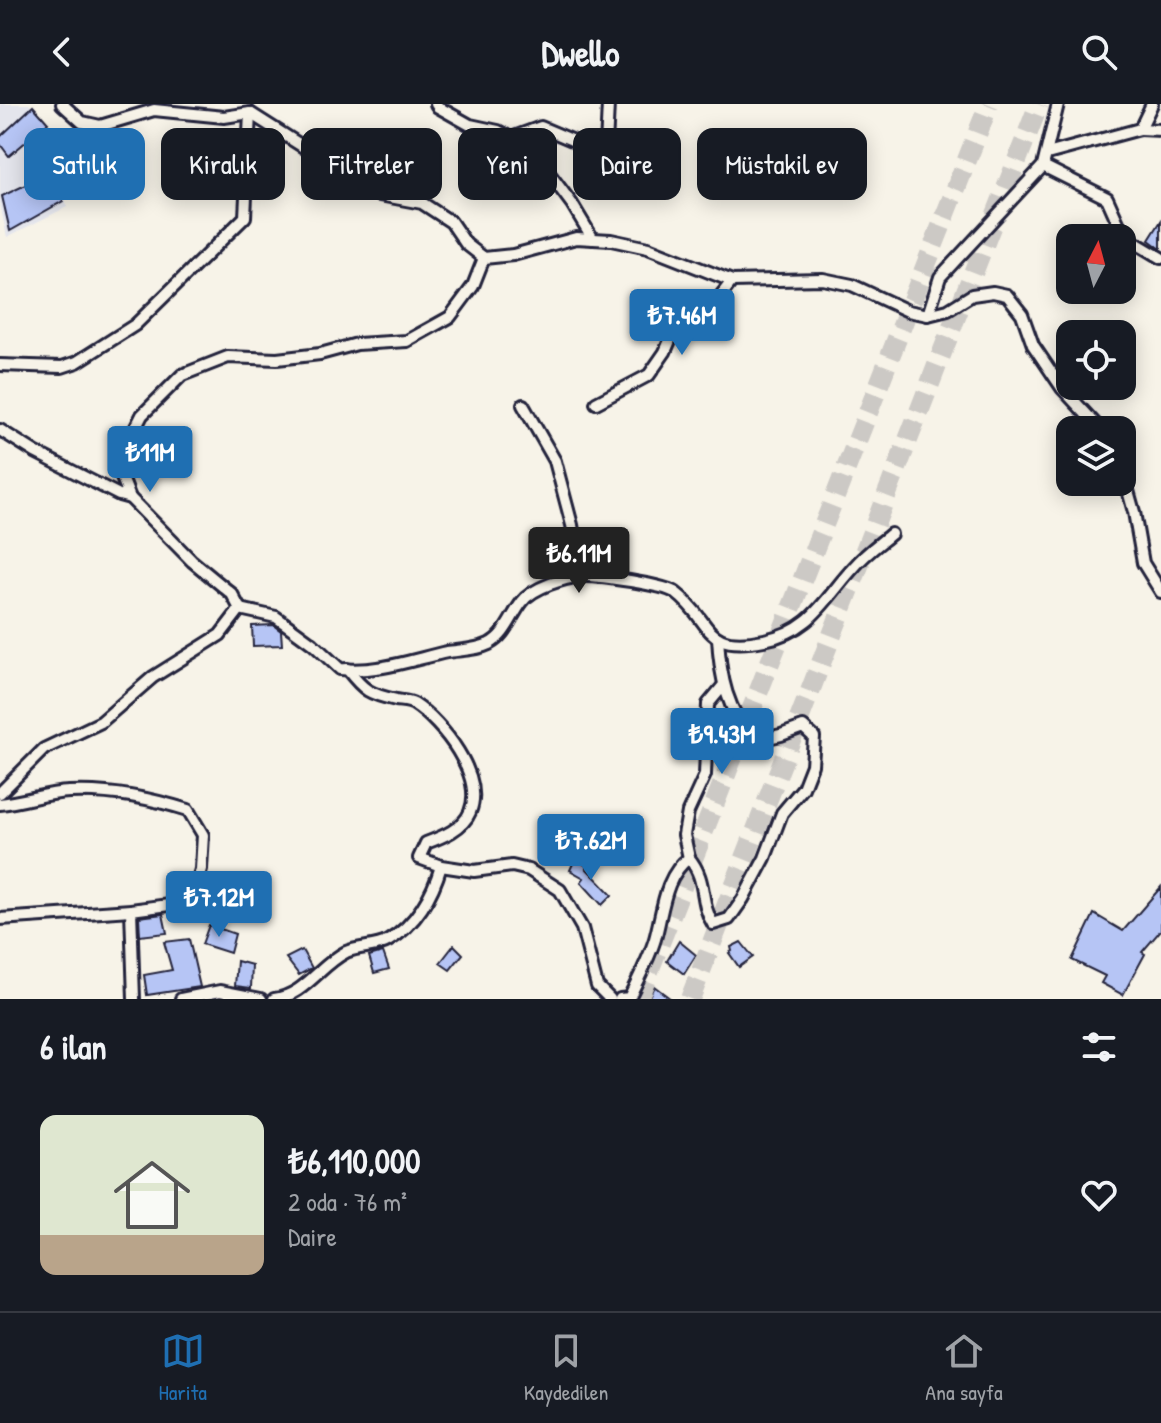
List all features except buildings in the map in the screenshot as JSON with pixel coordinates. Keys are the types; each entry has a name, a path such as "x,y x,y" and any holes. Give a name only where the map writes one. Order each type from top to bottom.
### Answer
{"street":[{"path":"62,104 82,122 100,126 143,108 224,117 250,113 379,195 422,203 451,222 466,244 484,258 513,255 576,238 611,240 648,248 732,281 823,279 852,285 908,311 928,315 948,310 972,295 993,292 1007,295 1022,314 1033,345 1062,388 1088,416"},
{"path":"259,104 262,120"},
{"path":"436,104 470,125 484,128"},
{"path":"557,134 593,149 606,147 608,104"},
{"path":"928,315 940,277 1043,166 1058,104"},
{"path":"1140,129 1152,104"},
{"path":"0,365 62,367 77,362 135,325 245,217 250,113"},
{"path":"1047,154 1140,129 1161,130"},
{"path":"1043,166 1107,198 1124,236 1161,258"},
{"path":"557,184 593,239"},
{"path":"484,258 473,286 450,317 407,341 357,344 320,354 277,359 228,357 182,375 142,415 117,465 130,498 192,561 232,594 240,609 276,617 340,669 388,667 488,644 506,630 523,599 545,587 581,576 612,576 674,590 695,611 712,636 732,643 765,640 800,628 827,602 855,565 891,534"},
{"path":"596,403 649,375 665,352 677,324 716,302 732,281"},
{"path":"523,405 555,461 572,525 581,576"},
{"path":"0,430 35,452 130,498"},
{"path":"1130,496 1143,563 1161,592"},
{"path":"0,793 44,749 101,722 153,677 220,635 240,609"},
{"path":"718,638 723,686 743,728 754,741 803,727 814,737 812,765 803,788 782,813 765,858 743,899 729,919 713,924 706,913 704,888 698,869 689,858 684,835 688,812 705,775 708,704 723,686"},
{"path":"347,669 363,691 412,703 447,734 465,763 473,796 470,814 450,833 426,843 419,858 441,866 474,871 512,866 529,870 560,890 582,928 597,986 610,999"},
{"path":"0,804 67,792 117,794 161,801 188,810 203,835 201,869 192,902"},
{"path":"620,999 629,998 655,941 665,896 678,866 689,858"},
{"path":"274,999 286,998 345,952 387,942 411,922 434,891 441,866"},
{"path":"0,919 131,910 192,902 219,913"},
{"path":"131,910 134,999"},
{"path":"181,999 220,991 261,999"}],"shaded area":[{"path":"0,104 29,104 51,128 24,128 24,200 66,200 67,207 7,237 0,204"}],"tunnel":[{"path":"638,999 989,104"},
{"path":"690,999 1039,104"}]}
